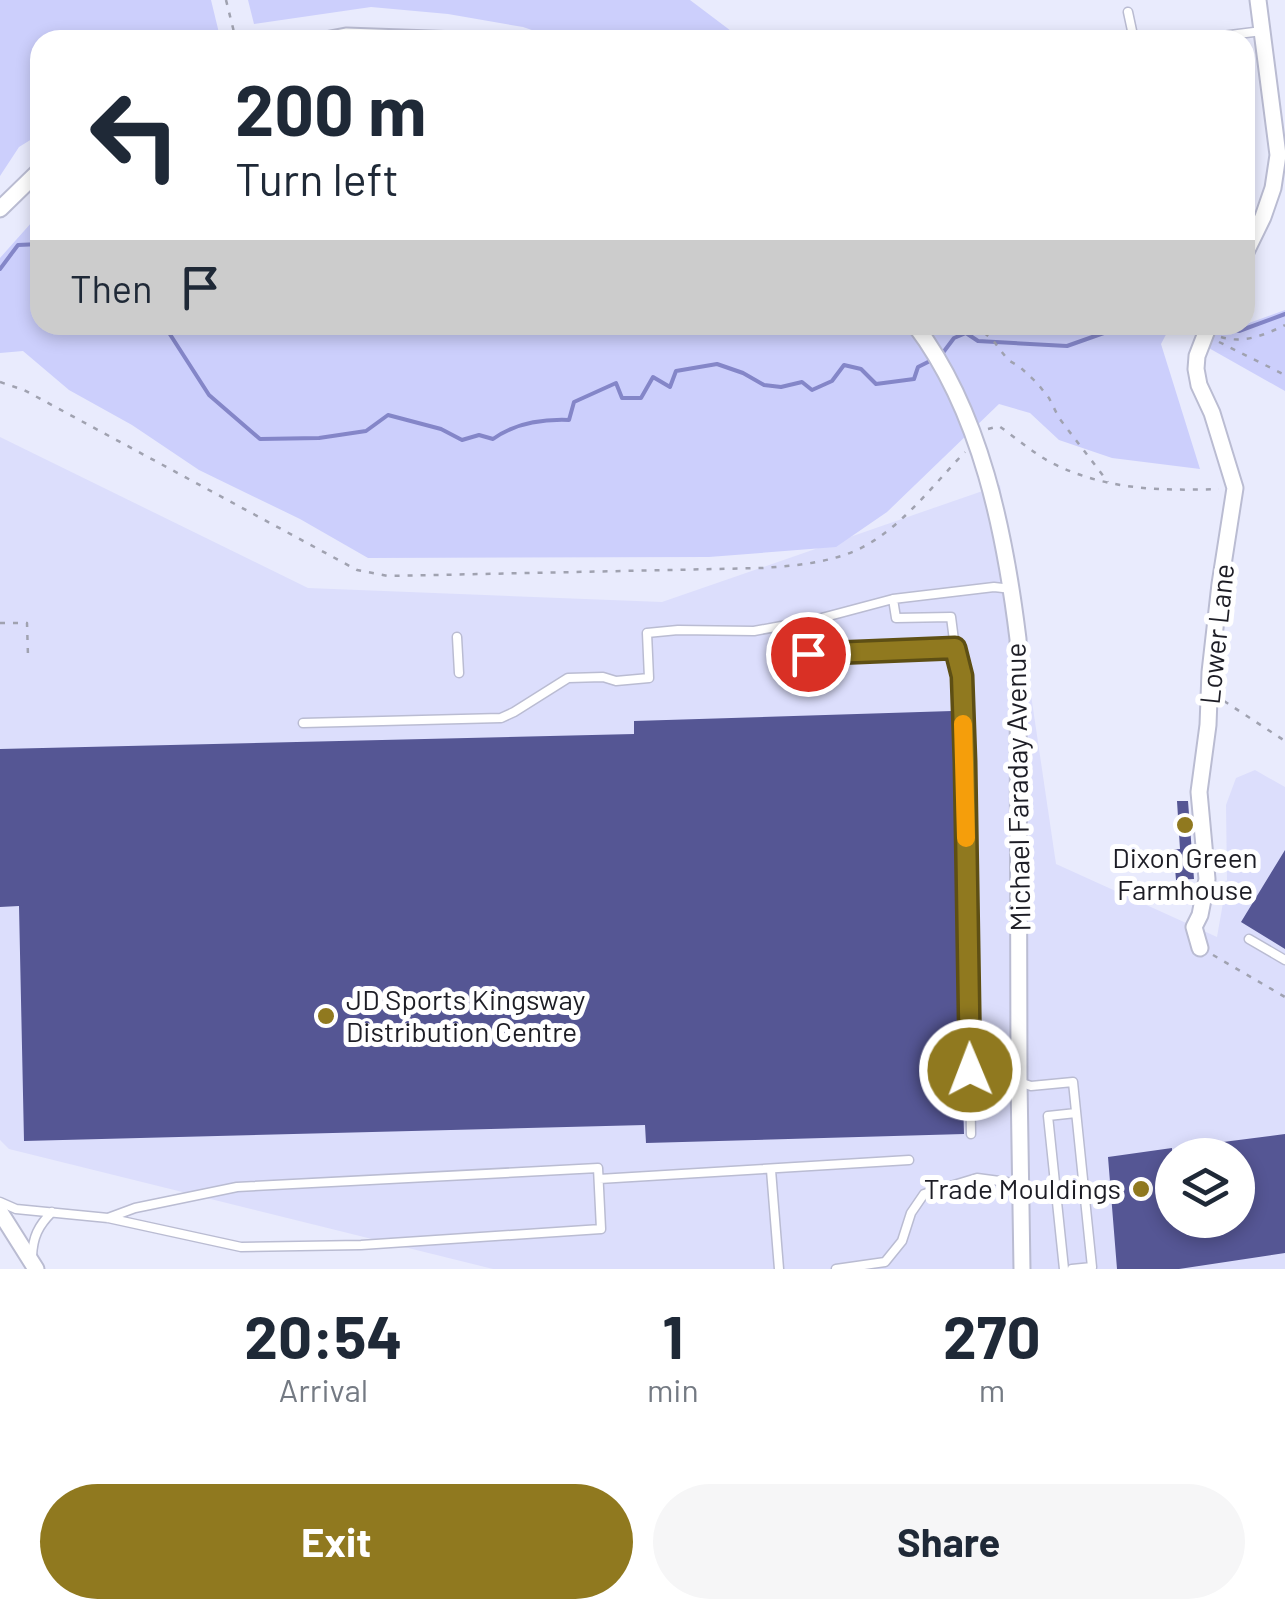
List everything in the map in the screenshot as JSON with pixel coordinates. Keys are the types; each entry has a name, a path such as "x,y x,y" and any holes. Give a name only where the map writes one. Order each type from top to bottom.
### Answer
{"street":[{"path":"1255,233 1281,154 1258,0"},
{"path":"0,209 30,180"},
{"name":"Michael Faraday Avenue","path":"922,335 937,356 975,442 996,514 1012,588 1018,640 1022,1269"},
{"name":"Lower Lane","path":"1200,948 1194,927 1207,879 1198,792 1220,584 1235,488 1212,413 1199,385 1197,356 1205,335"},
{"path":"0,1212 7,1238 33,1265"}],"lane":[{"path":"1128,12 1132,30"},
{"path":"1255,32 1262,31"},
{"path":"303,723 501,718 568,678 648,678 647,633 754,631 893,599 1012,588"},
{"path":"893,599 896,618 950,617 962,676 971,1134"},
{"path":"814,620 806,640 808,654 955,648"},
{"path":"457,638 459,674"},
{"path":"1250,940 1285,960"},
{"path":"1019,1082 1031,1086 1073,1082 1092,1267 1072,1269"},
{"path":"1064,1269 1048,1116 1076,1114"},
{"path":"598,1179 909,1160"},
{"path":"0,1202 16,1209 108,1218 242,1247 361,1244 601,1228 598,1168 237,1187 135,1208 108,1218"},
{"path":"771,1170 779,1269"},
{"path":"836,1269 885,1262 902,1240 911,1213 924,1194 977,1178 1020,1187"},
{"path":"33,1265 33,1238 52,1212"}],"path":[{"path":"226,0 234,30"},
{"path":"1220,335 1235,342 1285,325"},
{"path":"988,335 1008,360 1050,398 1059,418 1108,483"},
{"path":"1213,335 1224,346 1285,375"},
{"path":"0,382 24,390 357,570 388,576 762,568 815,563 850,554 880,537 975,442 999,426 1048,460 1091,480 1151,490 1235,488"},
{"path":"0,623 27,623 28,656"},
{"path":"1209,694 1232,704 1285,741"},
{"path":"1200,948 1285,996"}],"shaded area":[{"path":"0,0 211,0 218,30 30,30 30,140 19,147 0,176"},
{"path":"248,0 690,0 730,30 532,30 448,14 371,7 254,24"},
{"path":"30,224 30,335 1166,335 1161,344 1200,469 1112,458 1059,440 1030,413 999,404 887,512 836,547 709,557 368,558 300,519 199,470 132,425 69,390 23,351 0,353 0,258"},
{"path":"1285,310 1285,391 1207,347 1209,335 1255,335 1255,321"},
{"path":"0,437 308,588 662,602 1000,485 1056,864 1217,937 1227,880 1226,805 1236,778 1255,770 1285,787 1285,1269 493,1269 9,1149 0,1140"}],"building":[{"name":"JD Sports Kingsway Distribution Centre","path":"952,711 964,1134 646,1143 645,1125 24,1141 19,906 0,907 0,749 634,734 634,721"},
{"name":"Dixon Green Farmhouse","path":"1177,801 1188,801 1194,879 1176,880 1175,868 1169,868 1168,850 1180,849"},
{"path":"1285,850 1285,949 1241,922"},
{"name":"Trade Mouldings","path":"1285,1134 1285,1253 1179,1269 1117,1269 1108,1157 1155,1150 1155,1238 1255,1238 1254,1138"}],"waterway":[{"path":"0,269 18,245 30,244"},
{"path":"1255,325 1285,314"},
{"path":"170,335 209,395 260,439 319,438 366,431 388,415 441,429 462,440 479,435 493,439 529,423 569,420 574,402 616,383 622,398 641,398 653,377 670,387 676,371 717,364 764,385 781,387 802,382 812,390 832,381 844,365 861,369 876,384 914,379 918,367 934,359"},
{"path":"942,354 961,335"},
{"path":"969,335 978,341 1067,346 1098,335"}],"slow traffic":[{"path":"963,724 966,838"}],"place":[{"name":"Dixon Green Farmhouse","path":"1185,825"},
{"name":"JD Sports Kingsway Distribution Centre","path":"326,1016"},
{"name":"Trade Mouldings","path":"1141,1189"}],"route":[{"path":"808,654 955,648 962,676 970,1070"}]}
